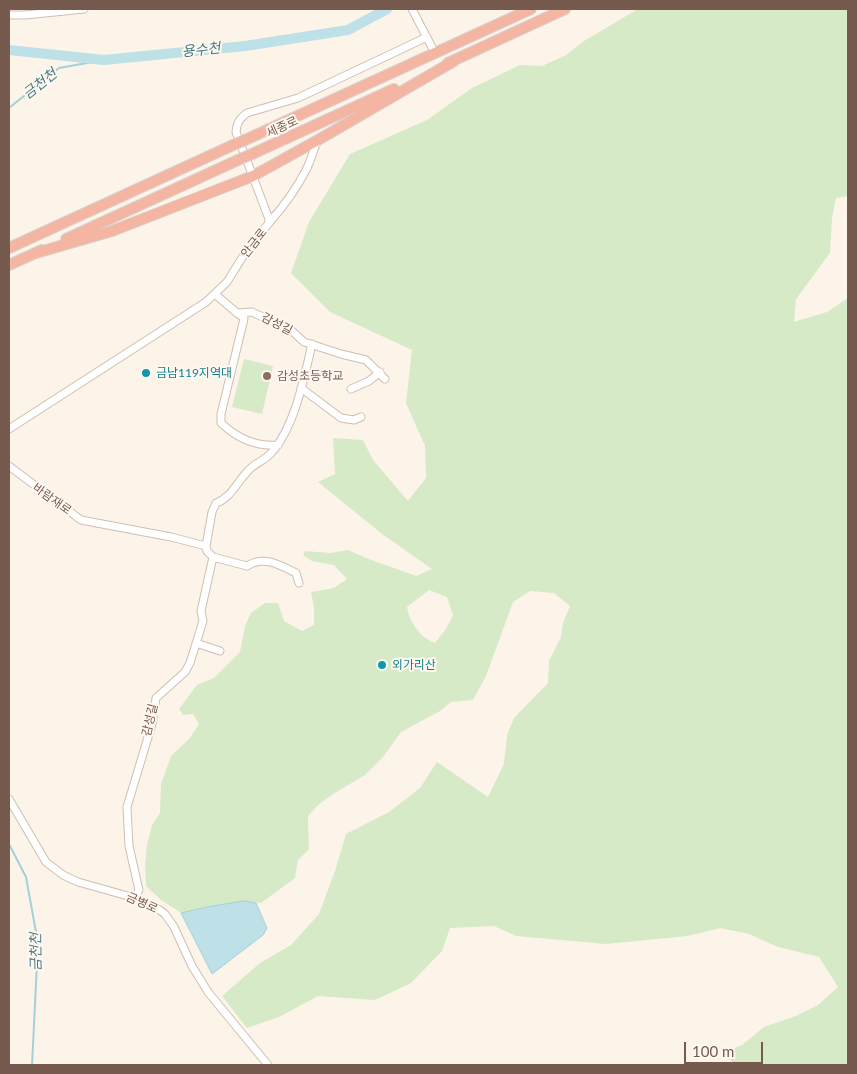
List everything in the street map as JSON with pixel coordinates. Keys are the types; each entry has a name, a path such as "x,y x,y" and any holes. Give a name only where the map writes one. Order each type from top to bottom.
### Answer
{"highway":[{"name":"세종로","path":"9,248 531,9"},
{"name":"세종로","path":"9,265 565,9"},
{"path":"36,253 112,231 253,176 454,60"}],"street":[{"path":"9,15 84,9"},
{"path":"412,9 435,53"},
{"name":"안금로","path":"9,429 216,295 228,282 245,253 268,223 269,218 236,132 237,123 247,113 298,98 427,37"},
{"path":"268,223 283,207 298,183 307,168 318,140"},
{"path":"216,295 244,318 221,414 221,423 244,439 262,445 278,445"},
{"name":"감성길","path":"237,313 252,312 292,331 304,342 366,360 386,379"},
{"path":"299,583 296,572 278,564 258,560 247,566 213,557 207,552 206,546 212,512 216,503 225,500 249,469 266,460 278,445 286,430 301,388 312,344"},
{"path":"350,389 369,381 380,372"},
{"path":"301,388 341,418 354,420 361,418"},
{"name":"바람재로","path":"9,466 81,520 129,528 206,546"},
{"name":"감성길","path":"135,898 139,890 129,846 127,807 152,724 156,698 185,672 190,663 203,620 201,611 213,557"},
{"path":"196,643 220,651"},
{"name":"금병로","path":"9,799 46,862 63,875 78,882 135,898 165,914 174,927 192,966 208,992 268,1065"}],"green space":[{"path":"638,9 848,9 848,196 836,198 832,218 830,253 796,299 794,322 827,312 848,298 848,1065 734,1065 725,1052 742,1045 764,1027 796,1016 818,1005 838,987 819,957 778,947 749,934 720,928 688,936 606,944 516,936 494,926 450,928 442,951 411,983 375,1000 318,996 279,1017 247,1028 222,996 260,963 291,945 319,914 346,834 389,812 420,788 437,762 488,797 504,764 507,735 514,718 548,683 549,661 561,637 563,623 570,606 554,593 530,591 513,602 486,676 473,700 451,702 440,711 401,732 383,757 365,775 318,805 308,816 309,849 298,860 295,878 261,903 231,904 181,913 161,900 146,886 145,865 147,845 152,825 160,813 161,784 171,756 189,739 199,724 193,714 183,715 179,709 197,685 214,678 240,652 245,626 251,613 265,603 278,603 284,621 302,631 314,625 314,607 311,592 334,588 347,579 334,565 312,561 303,555 305,551 331,553 348,550 416,576 432,569 382,534 318,482 335,474 333,438 363,440 373,460 408,501 426,478 425,446 406,403 412,350 330,312 291,273 309,222 350,154 427,120 472,88 520,65 542,66 566,55 584,41","holes":["429,590 447,597 453,615 446,629 435,643 430,641 416,628 410,618 407,607"]},
{"path":"244,359 273,366 262,414 232,407"}],"water":[{"path":"244,901 256,903 267,928 263,935 212,974 181,913"}],"waterway":[{"name":"용수천","path":"9,50 104,60 245,46 348,30 387,9"},
{"name":"금천천","path":"9,108 59,68 104,60"},
{"name":"금천천","path":"9,844 26,877 38,943 32,1065"}],"place":[{"name":"금남119지역대","path":"146,373"},
{"name":"감성초등학교","path":"267,376"},
{"name":"외가리산","path":"382,665"}]}
